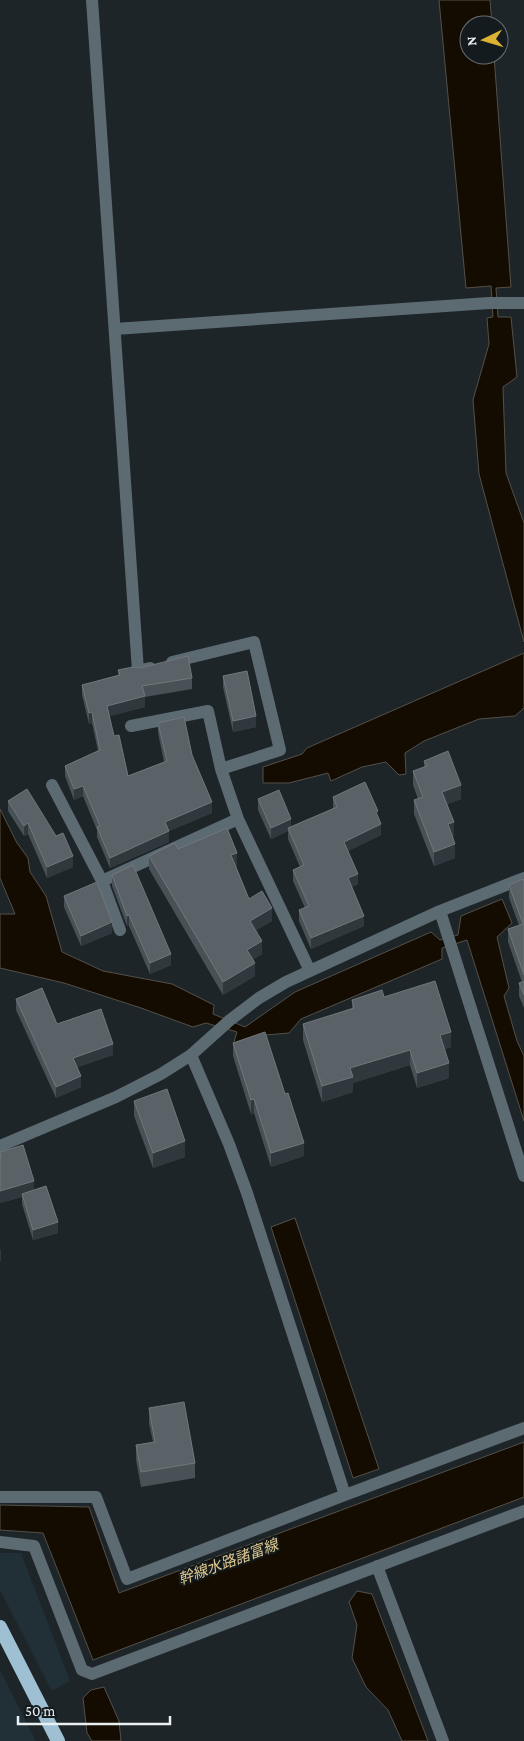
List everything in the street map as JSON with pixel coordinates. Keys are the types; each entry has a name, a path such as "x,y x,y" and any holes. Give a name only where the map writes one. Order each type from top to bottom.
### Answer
{"highway":[{"path":"0,1627 58,1741"}],"street":[{"path":"92,0 138,671 254,642 280,750 221,769"},
{"path":"115,329 495,303 524,303"},
{"path":"131,726 208,711 221,769 238,819 310,971"},
{"path":"52,785 102,881 120,930"},
{"path":"102,881 238,819"},
{"path":"0,1146 116,1097 161,1074 191,1055 230,1020 259,998 310,971 440,911 524,878"},
{"path":"440,911 524,1176"},
{"path":"191,1055 229,1144 247,1193 345,1495"},
{"path":"0,1496 96,1497 127,1579 524,1428"},
{"path":"0,1542 34,1546 82,1670 92,1674 524,1511"},
{"path":"377,1566 443,1741"}],"shaded area":[{"path":"0,1553 21,1553 70,1681 52,1691 0,1590"},
{"path":"0,1670 36,1741 0,1741"}],"water":[{"path":"439,0 490,0 491,15 459,15 459,65 495,65 511,287 496,288 498,317 511,317 517,377 503,387 506,473 524,523 524,642 479,474 473,400 489,344 487,318 493,317 491,286 466,288"},
{"path":"524,653 524,708 515,716 479,719 424,741 405,753 406,774 399,775 386,762 362,767 331,781 328,773 289,783 263,783 263,767 302,754 307,748"},
{"path":"0,809 17,843 28,858 30,872 46,896 62,952 103,971 172,984 214,1005 213,1014 245,1027 295,992 431,932 440,940 458,935 461,916 502,899 512,923 497,937 509,988 504,996 517,1041 524,1056 524,1121 467,940 442,948 442,959 301,1019 289,1033 265,1035 244,1046 234,1042 237,1032 206,1023 193,1027 64,983 0,968 0,914 15,914 0,878"},
{"path":"295,1218 379,1469 353,1478 271,1227"},
{"name":"幹線水路諸富線","path":"524,1442 524,1497 93,1660 43,1533 0,1530 0,1505 89,1507 119,1593"},
{"path":"357,1591 372,1594 428,1741 402,1741 388,1710 366,1687 352,1658 357,1625 349,1602"},
{"path":"104,1687 119,1721 121,1741 92,1741 87,1733 83,1698 91,1690"}],"building":[{"path":"188,656 192,678 142,686 145,696 107,706 114,736 119,735 128,776 167,761 158,723 184,717 192,755 212,802 165,822 169,831 110,858 97,827 100,826 83,786 74,789 65,766 100,750 92,712 89,713 82,685 120,675 118,670 133,667 140,668"},
{"path":"247,671 256,716 233,721 223,676"},
{"path":"448,751 461,785 442,792 454,822 448,824 455,844 434,852 414,800 423,797 413,771 427,766 424,761"},
{"path":"365,782 378,811 376,812 381,824 344,842 358,874 348,878 364,916 311,938 299,910 309,906 293,870 304,865 288,828 337,807 333,797"},
{"path":"27,789 56,836 63,833 73,856 47,867 28,823 24,826 8,801"},
{"path":"279,790 291,819 271,828 258,799"},
{"path":"227,828 237,853 231,855 249,899 262,891 272,908 250,921 262,941 247,950 255,963 223,982 149,856 175,843 178,849"},
{"path":"133,865 171,954 150,963 129,915 127,916 112,875"},
{"path":"523,879 524,975 508,929 523,924 509,885"},
{"path":"97,882 112,922 81,936 64,896"},
{"path":"435,981 451,1032 440,1035 449,1063 417,1073 410,1050 350,1068 353,1077 322,1086 303,1024 354,1008 352,1000 382,990 384,997"},
{"path":"524,981 524,995 519,983"},
{"path":"42,988 57,1024 101,1009 113,1044 73,1058 81,1076 56,1087 16,999"},
{"path":"265,1032 285,1094 288,1093 304,1143 271,1153 254,1099 251,1100 233,1043"},
{"path":"167,1089 185,1141 153,1153 134,1101"},
{"path":"23,1145 34,1181 0,1191 0,1152"},
{"path":"46,1186 58,1222 33,1230 22,1194"},
{"path":"184,1402 195,1463 141,1472 136,1445 155,1442 149,1408"}]}
